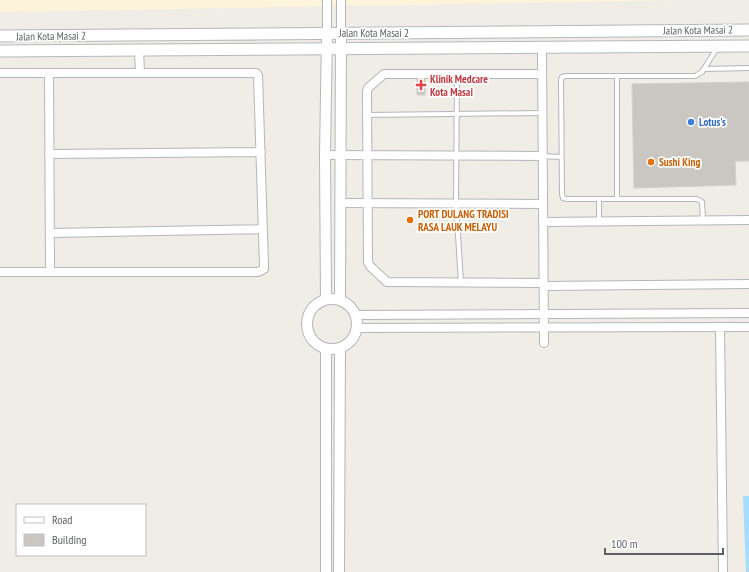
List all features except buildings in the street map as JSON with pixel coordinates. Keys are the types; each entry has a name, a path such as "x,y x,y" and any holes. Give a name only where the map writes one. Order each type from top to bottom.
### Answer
{"main road":[{"name":"Jalan Kota Masai 2","path":"0,36 749,30"},
{"name":"Jalan Kota Masai 2","path":"0,51 749,46"}],"street":[{"path":"326,299 325,155 327,0"},
{"path":"340,300 342,155 341,0"},
{"path":"542,47 544,343"},
{"path":"139,50 140,73"},
{"path":"0,73 256,73 258,75 264,265 261,271 258,272 0,272"},
{"path":"49,73 50,272"},
{"path":"542,74 384,74 367,91 368,263 385,282 749,284"},
{"path":"49,154 261,152"},
{"path":"325,155 542,156"},
{"path":"341,203 543,204"},
{"path":"543,222 749,220"},
{"path":"50,233 263,229"},
{"path":"326,299 340,300 347,303 356,315 357,328 354,337 348,344 340,348 326,349 318,345 308,332 306,324 312,308 318,302 326,299"},
{"path":"356,315 749,313"},
{"path":"720,327 723,572"},
{"path":"357,328 749,327"},
{"path":"339,572 340,348"},
{"path":"326,349 326,572"}],"lane":[{"path":"703,220 703,204 699,199 563,198 561,157 561,78 566,76 695,76 704,69 719,46"},
{"path":"704,69 749,68"},
{"path":"457,75 456,203 461,283"},
{"path":"617,76 617,199"},
{"path":"367,115 542,113"},
{"path":"542,156 561,157"},
{"path":"599,199 599,222"}],"shaded area":[{"path":"0,0 680,0 0,12"}],"water":[{"path":"743,496 749,496 749,572 746,572"}],"place":[{"name":"Klinik Medcare Kota Masai","path":"421,85"},
{"name":"Lotus's","path":"691,122"},
{"name":"Sushi King","path":"651,162"},
{"name":"PORT DULANG TRADISI RASA LAUK MELAYU","path":"410,220"}]}
